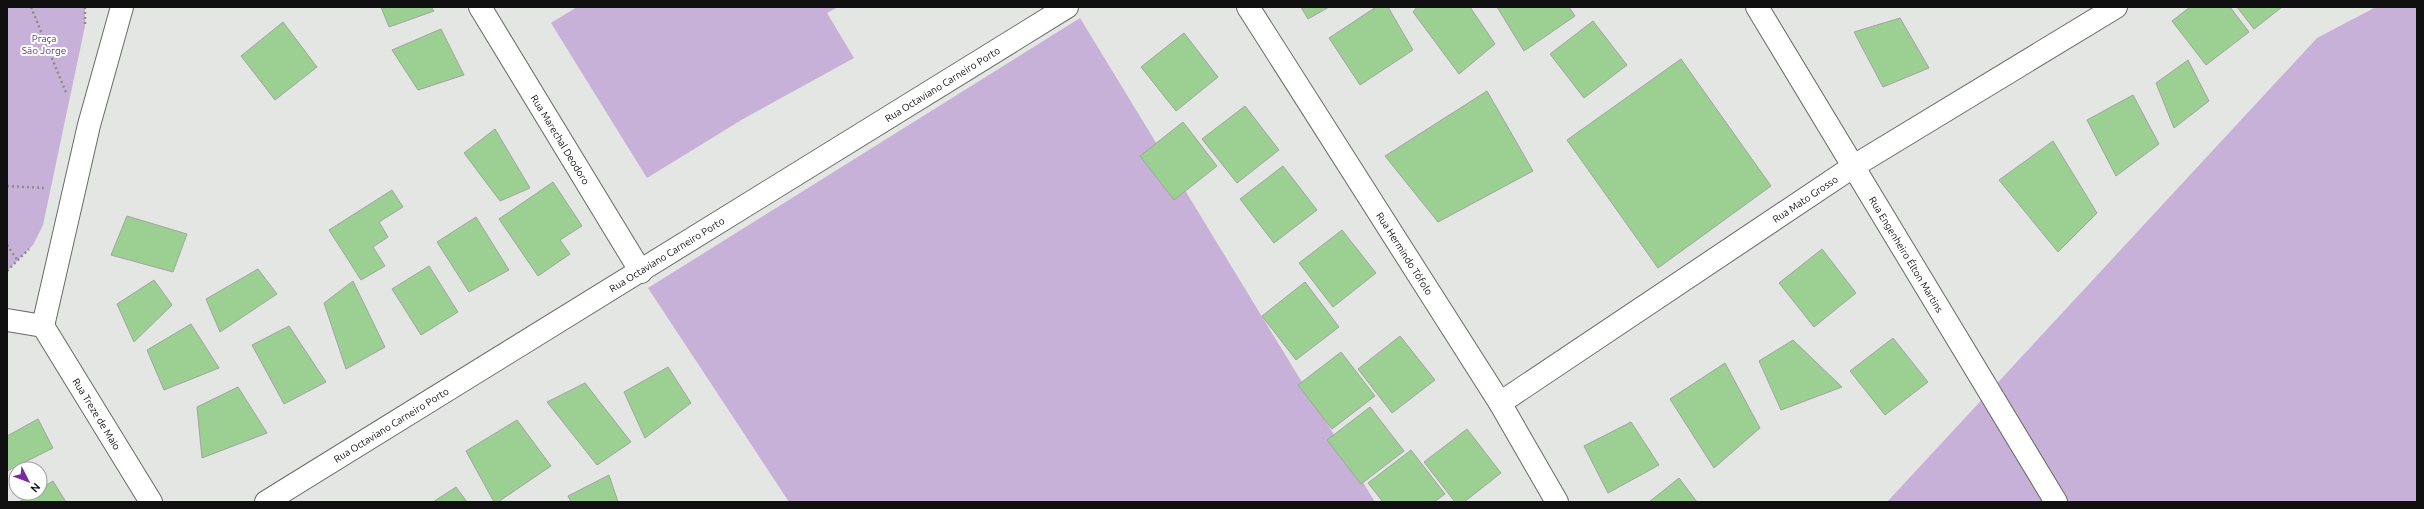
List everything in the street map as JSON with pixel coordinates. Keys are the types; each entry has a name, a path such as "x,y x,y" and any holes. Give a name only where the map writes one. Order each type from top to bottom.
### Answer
{"street":[{"path":"7,320 43,326 89,125 122,7"},
{"name":"Rua Marechal Deodoro","path":"480,7 641,272"},
{"name":"Rua Octaviano Carneiro Porto","path":"266,502 641,272 1067,7"},
{"name":"Rua Hermindo Tófolo","path":"1248,7 1500,403 1557,502"},
{"name":"Rua Engenheiro Élton Martins","path":"1756,7 1854,166 2056,502"},
{"name":"Rua Mato Grosso","path":"1500,403 1854,166 2116,7"},
{"name":"Rua Treze de Maio","path":"43,326 151,502"}],"path":[{"path":"30,7 69,102 89,125"},
{"path":"7,186 51,188"},
{"path":"7,245 18,261"}],"green space":[{"name":"Praça São Jorge","path":"7,7 85,7 85,26 43,225 33,245 7,271"},
{"path":"577,7 838,7 827,13 854,58 743,119 647,178 551,23"},
{"path":"2376,7 2417,7 2417,502 1887,502 2317,38"},
{"path":"1080,18 1375,502 789,502 648,288"}],"building":[{"path":"381,7 431,7 434,11 389,27"},
{"path":"1301,7 1329,7 1308,19"},
{"path":"1376,7 1388,7 1413,50 1360,85 1329,38"},
{"path":"1417,7 1470,7 1495,44 1459,74 1413,12"},
{"path":"1497,7 1569,7 1575,16 1524,51"},
{"path":"2190,7 2230,7 2249,32 2206,65 2172,21"},
{"path":"2237,7 2282,7 2254,29"},
{"path":"1900,18 1929,68 1883,87 1854,32"},
{"path":"1593,21 1627,65 1584,98 1550,54"},
{"path":"283,22 317,67 275,100 241,56"},
{"path":"441,29 464,75 418,90 392,50"},
{"path":"1184,33 1218,77 1176,111 1141,67"},
{"path":"1681,59 1771,186 1658,268 1567,140"},
{"path":"2188,60 2209,101 2174,128 2156,83"},
{"path":"1487,91 1533,171 1438,222 1385,156"},
{"path":"2133,95 2159,144 2116,176 2087,120"},
{"path":"1245,106 1279,150 1237,183 1202,139"},
{"path":"1183,122 1217,166 1174,200 1140,156"},
{"path":"495,129 530,188 500,201 464,153"},
{"path":"2053,141 2097,213 2058,252 1999,180"},
{"path":"1283,166 1317,210 1274,243 1240,199"},
{"path":"553,182 582,226 560,240 570,254 538,276 499,219"},
{"path":"392,190 403,207 379,222 388,237 373,247 385,266 361,280 329,230"},
{"path":"127,216 187,234 173,272 111,255"},
{"path":"476,217 509,270 469,292 437,242"},
{"path":"1342,230 1376,273 1333,307 1299,263"},
{"path":"1822,249 1856,293 1814,327 1779,283"},
{"path":"429,266 458,312 421,335 392,289"},
{"path":"258,269 277,294 220,332 206,299"},
{"path":"154,280 172,305 134,342 117,304"},
{"path":"353,281 385,347 346,369 324,303"},
{"path":"1305,282 1339,327 1296,360 1262,316"},
{"path":"191,324 219,368 164,390 147,350"},
{"path":"289,326 326,382 284,404 252,345"},
{"path":"1400,336 1435,380 1392,413 1358,369"},
{"path":"1893,338 1928,382 1885,415 1850,371"},
{"path":"1793,340 1842,387 1781,410 1759,361"},
{"path":"1341,352 1375,396 1332,429 1298,385"},
{"path":"1725,363 1760,428 1714,468 1670,399"},
{"path":"668,367 691,403 645,438 624,392"},
{"path":"585,383 631,442 597,465 547,402"},
{"path":"238,387 267,433 202,458 197,407"},
{"path":"1370,407 1404,451 1361,484 1327,440"},
{"path":"38,419 53,448 27,461 8,461 7,471 7,436"},
{"path":"517,420 551,466 498,502 494,502 466,451"},
{"path":"1631,422 1659,465 1608,493 1584,446"},
{"path":"1467,429 1501,473 1464,502 1455,502 1424,462"},
{"path":"1411,450 1445,494 1434,502 1383,502 1368,483"},
{"path":"609,475 618,502 571,502 568,496"},
{"path":"1679,478 1697,502 1649,502"},
{"path":"53,481 66,502 19,502 48,501 48,484"},
{"path":"456,487 467,502 433,502"}]}
